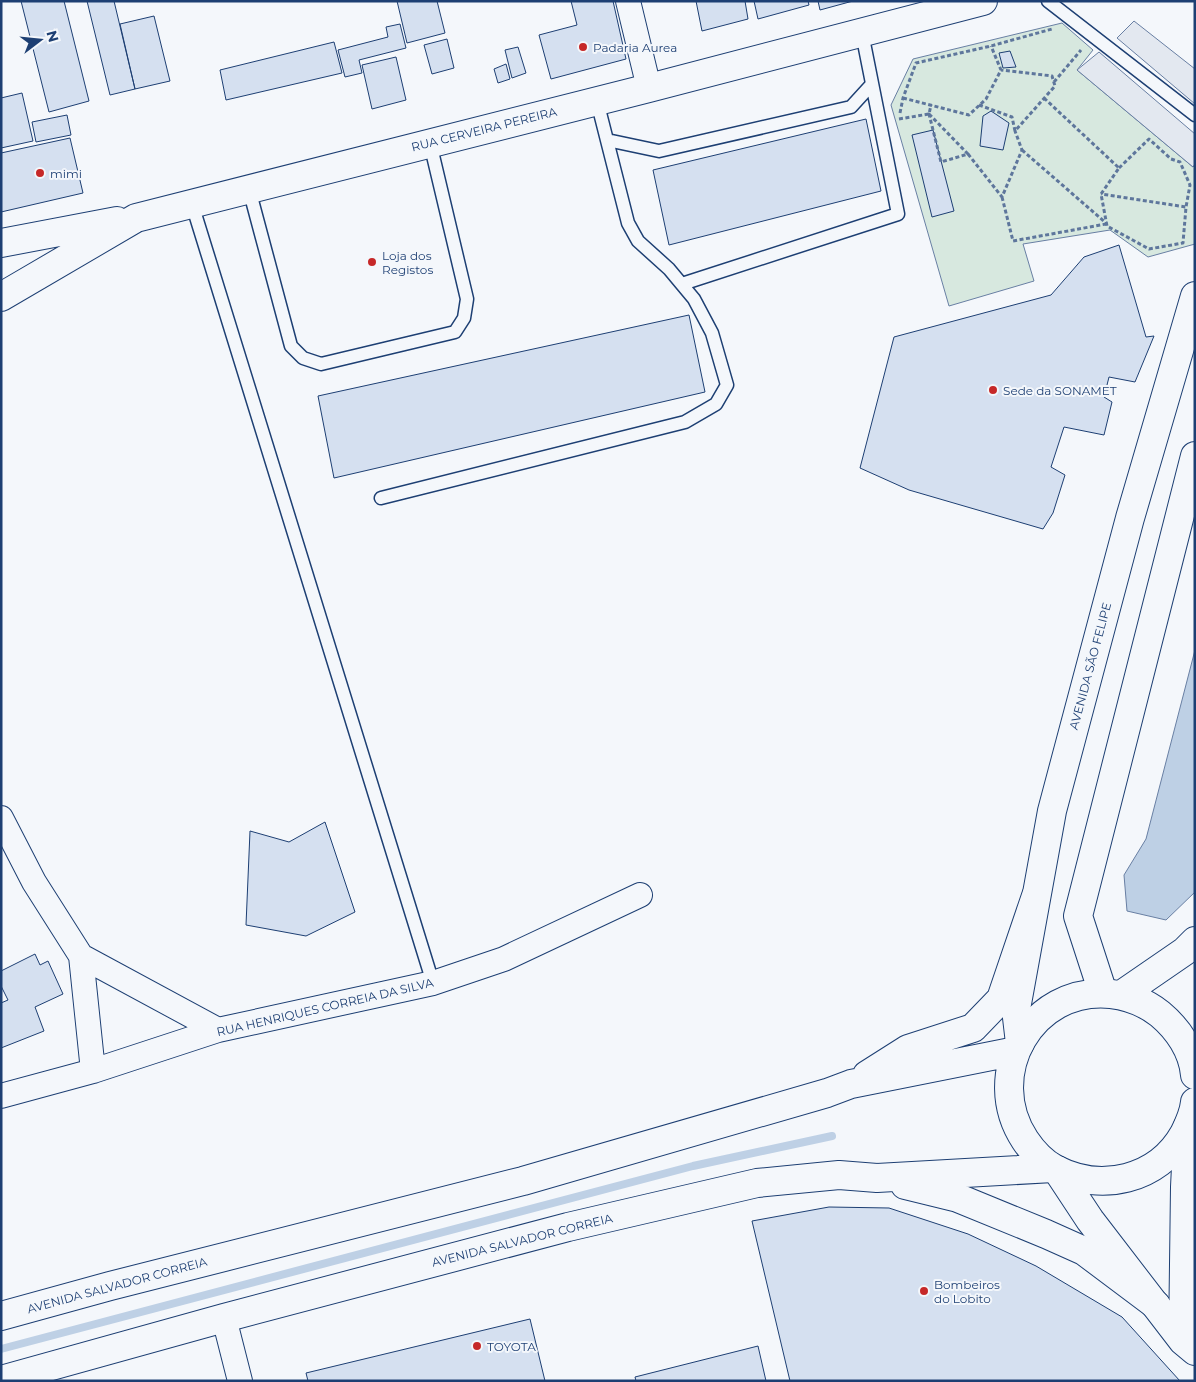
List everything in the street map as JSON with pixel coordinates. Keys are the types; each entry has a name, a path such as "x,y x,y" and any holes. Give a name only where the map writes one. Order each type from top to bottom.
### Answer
{"main road":[{"name":"RUA CERVEIRA PEREIRA","path":"1,297 136,218 984,1"},
{"path":"1,243 136,218"},
{"name":"AVENIDA SÃO FELIPE","path":"1018,1047 1016,1010 1052,811 1130,518 1195,296"},
{"path":"1112,994 1078,916 1195,456"},
{"path":"852,1084 908,1049 973,1028 980,1021 1001,999 1036,896"},
{"path":"1112,994 1190,946"},
{"path":"1193,1111 1180,1141 1155,1166 1140,1174 1124,1179 1107,1182 1089,1181 1055,1169 1040,1158 1029,1145 1020,1132 1013,1116 1009,1083 1011,1066 1018,1047 1041,1016 1054,1006 1086,995 1112,994 1147,1006 1169,1022 1181,1036 1189,1053 1195,1075"},
{"name":"AVENIDA SALVADOR CORREIA","path":"1,1316 523,1181 852,1084 1018,1047"},
{"path":"1189,1346 1185,1187 1193,1111"},
{"path":"1055,1169 1090,1220 1189,1346"},
{"name":"AVENIDA SALVADOR CORREIA","path":"1,1380 224,1318 568,1228 757,1184 839,1175 877,1178 1055,1169"},
{"path":"877,1178 958,1198 1084,1251 1156,1305"}],"street":[{"path":"628,1 649,88"},
{"path":"1,818 34,882 81,956 92,1071"},
{"name":"RUA HENRIQUES CORREIA DA SILVA","path":"1,1096 92,1071 218,1030 433,983 504,959 640,895"},
{"path":"81,956 218,1030"},
{"path":"224,1318 240,1381"}],"lane":[{"path":"1048,1 1195,115"},
{"path":"682,284 898,214 862,33"},
{"path":"607,140 659,150 851,107 872,84"},
{"path":"382,498 685,422 716,404 727,385 712,333 694,299 670,269 638,241 628,223 597,100"},
{"path":"249,189 291,346 303,358 321,364 455,332 464,318 467,299 430,143"},
{"path":"192,204 433,983"}],"path":[{"path":"929,114 899,120 903,98 916,63 991,46 1055,28"},
{"path":"903,98 969,115 986,99 1001,70 991,46"},
{"path":"1054,82 1082,49"},
{"path":"1001,70 1052,76 1055,86 1015,131"},
{"path":"1044,98 1119,168"},
{"path":"931,105 929,114 941,162 968,154"},
{"path":"979,105 1012,118 1022,150 1107,226 1149,249 1183,243 1190,185 1180,162 1171,159 1150,139 1119,168 1101,194 1106,224"},
{"path":"929,114 968,154 1002,197 1013,241 1106,224"},
{"path":"1002,197 1022,150"},
{"path":"1101,194 1186,207"}],"shaded area":[{"path":"1134,21 1195,69 1195,104 1117,38"},
{"path":"1062,23 1093,50 1077,70 1193,167 1195,164 1195,244 1148,257 1110,230 1023,244 1034,281 949,306 891,105 913,59"},
{"path":"1099,52 1195,134 1195,164 1193,167 1077,70"}],"water":[{"path":"1195,650 1195,892 1166,920 1127,911 1124,875 1146,839"}],"building":[{"path":"21,1 64,1 89,101 49,112"},
{"path":"87,1 114,1 135,89 110,95"},
{"path":"397,1 437,1 445,33 407,43"},
{"name":"Padaria Aurea","path":"571,1 613,1 626,59 551,79 539,35 577,25"},
{"path":"696,1 745,1 748,19 702,31"},
{"path":"754,1 808,1 809,5 758,19"},
{"path":"818,1 853,1 820,10"},
{"path":"154,16 170,81 135,89 120,24"},
{"path":"400,24 406,48 359,60 362,73 345,77 338,50 388,37 386,27"},
{"path":"447,39 454,68 432,74 424,45"},
{"path":"334,42 342,73 226,100 220,70"},
{"path":"518,47 526,73 512,78 505,50"},
{"path":"1010,51 1016,67 1003,68 999,53"},
{"path":"396,57 406,100 372,109 362,65"},
{"path":"506,64 510,79 498,83 494,69"},
{"path":"22,93 33,141 1,148 1,98"},
{"path":"991,111 1009,123 1003,150 980,146 983,116"},
{"path":"67,115 71,135 36,142 32,122"},
{"path":"866,119 881,191 669,245 653,170"},
{"path":"933,130 954,211 932,217 912,135"},
{"name":"mimi","path":"70,138 83,193 1,212 1,153"},
{"name":"Sede da SONAMET","path":"1119,245 1146,337 1154,336 1135,382 1109,377 1104,397 1112,402 1104,435 1064,427 1051,467 1065,475 1053,513 1043,529 909,490 860,468 894,337 1051,295 1084,257"},
{"path":"689,315 705,392 334,478 318,396"},
{"path":"325,822 355,912 306,936 246,925 250,831 289,842"},
{"path":"35,954 40,965 48,961 63,994 35,1007 44,1031 1,1048 1,1003 8,1000 1,986 1,971"},
{"name":"Bombeiros do Lobito","path":"829,1207 889,1208 968,1234 1036,1266 1122,1317 1180,1381 790,1381 752,1221"},
{"name":"TOYOTA","path":"530,1319 545,1381 308,1381 306,1373"},
{"path":"758,1346 766,1381 636,1381 635,1377"}],"waterway":[{"path":"1,1349 693,1166 832,1136"}],"place":[{"name":"Padaria Aurea","path":"583,47"},
{"name":"mimi","path":"40,173"},
{"name":"Loja dos Registos","path":"372,262"},
{"name":"Sede da SONAMET","path":"993,390"},
{"name":"Bombeiros do Lobito","path":"924,1291"},
{"name":"TOYOTA","path":"477,1346"}]}
